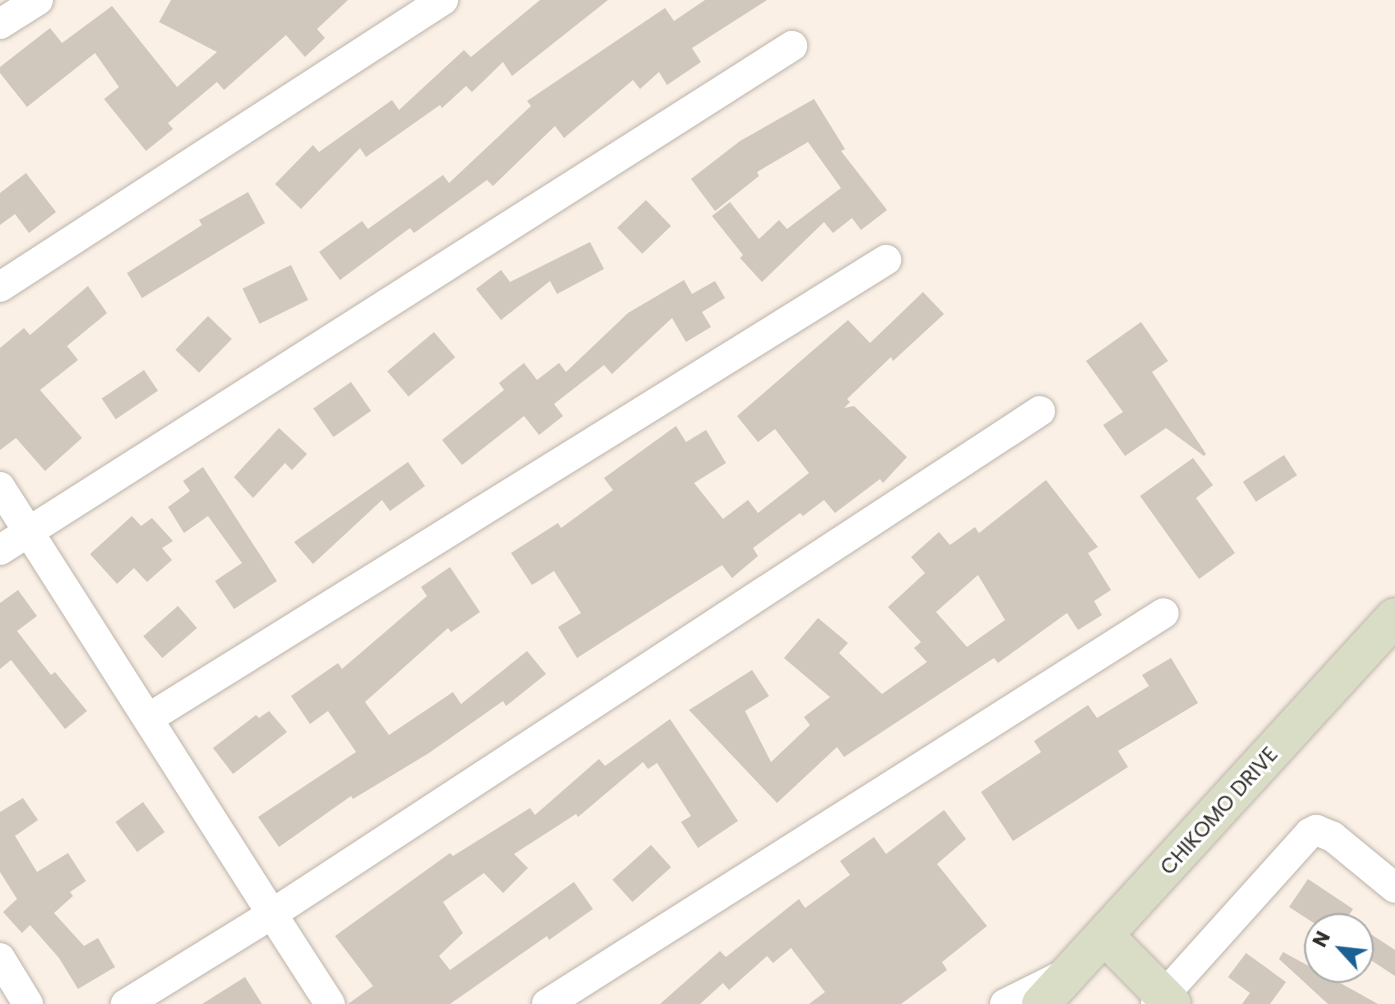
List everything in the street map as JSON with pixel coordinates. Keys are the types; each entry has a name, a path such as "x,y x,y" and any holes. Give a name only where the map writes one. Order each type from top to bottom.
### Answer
{"street":[{"path":"0,24 38,0"},
{"path":"0,287 443,0"},
{"path":"0,550 792,46"},
{"path":"149,718 886,260"},
{"path":"126,1004 272,914 1040,411"},
{"path":"0,487 330,1004"},
{"path":"547,1004 1164,613"},
{"name":"CHIKOMO DRIVE","path":"1041,1004 1395,617"},
{"path":"1105,936 1163,1001 1277,866 1316,830 1333,837 1395,888"},
{"path":"0,958 28,1004"},
{"path":"1005,1004 1072,970"}],"building":[{"path":"171,0 348,0 317,29 325,38 305,57 286,35 224,90 217,82 168,123 173,129 146,151 104,99 119,87 95,53 27,107 0,73 0,67 50,28 62,43 112,6 177,87 217,52 159,22"},
{"path":"540,0 608,0 512,76 503,62 472,92 466,86 442,108 440,105 366,157 360,148 301,209 275,184 313,145 319,152 392,100 399,110 464,50 471,57"},
{"path":"705,0 767,0 692,48 701,62 667,85 659,72 640,89 633,80 564,138 555,126 493,186 487,180 414,233 410,228 340,280 319,252 362,221 368,229 443,175 449,183 531,106 527,101 665,8 674,21"},
{"path":"814,99 845,149 841,151 887,210 861,230 852,218 833,233 824,222 762,282 740,258 743,255 712,216 730,202 759,239 779,220 787,229 841,188 808,142 757,172 759,176 715,211 691,179 740,141"},
{"path":"26,173 56,212 29,233 15,214 0,225 0,193"},
{"path":"248,192 265,223 142,298 127,273 202,225 199,220"},
{"path":"646,200 671,226 642,254 617,228"},
{"path":"590,242 604,269 557,294 550,281 501,320 476,289 501,270 510,282"},
{"path":"291,265 308,300 260,324 242,289"},
{"path":"684,280 692,294 715,281 725,298 702,312 711,327 686,342 672,318 612,374 604,365 554,404 563,416 539,435 524,416 462,465 442,440 504,390 499,383 524,363 537,380 559,363 566,372 628,313"},
{"path":"88,286 107,313 67,346 78,360 40,390 82,438 45,471 16,438 0,450 0,348 24,328 30,335"},
{"path":"923,292 944,314 893,361 891,357 847,399 850,402 844,408 854,406 907,457 883,483 880,479 835,513 824,500 803,516 800,513 753,548 758,556 732,578 722,565 577,658 558,627 581,613 554,571 532,585 511,553 558,523 561,528 613,490 604,478 676,426 686,442 706,430 726,463 694,483 723,519 748,500 758,513 809,473 775,429 758,442 737,416 848,320 870,343"},
{"path":"208,316 232,339 199,373 175,350"},
{"path":"1141,322 1168,361 1152,372 1206,454 1204,456 1166,428 1125,456 1103,425 1123,412 1086,361"},
{"path":"434,332 455,357 408,396 387,371"},
{"path":"144,370 158,391 116,419 102,399"},
{"path":"351,382 371,411 333,437 313,408"},
{"path":"279,428 307,454 292,470 285,463 253,498 234,477"},
{"path":"1284,455 1297,475 1256,502 1243,482"},
{"path":"1193,458 1213,485 1196,498 1235,553 1199,579 1140,496"},
{"path":"408,462 425,486 390,511 382,500 313,564 294,542"},
{"path":"203,467 277,581 234,609 215,581 242,563 208,516 184,533 168,507 190,491 183,481"},
{"path":"1046,480 1098,547 1088,553 1111,590 1094,601 1102,615 1078,630 1067,613 998,663 994,658 844,757 837,747 777,803 689,710 752,670 769,696 745,711 771,762 810,725 804,717 830,697 784,658 818,618 848,643 839,653 882,694 927,662 914,648 921,642 888,607 925,573 911,557 939,532 950,545 975,527 979,533","holes":["978,575 1005,620 967,647 936,612"]},
{"path":"132,516 141,526 152,518 173,541 162,548 172,560 147,582 134,568 117,584 90,554"},
{"path":"450,567 480,612 451,632 448,628 365,702 389,735 453,692 461,704 527,651 546,674 506,706 503,701 429,753 353,799 351,796 279,847 258,817 356,752 328,711 310,724 291,696 338,663 342,669 427,596 421,587"},
{"path":"18,590 37,616 17,631 51,675 55,672 87,711 65,729 11,660 0,669 0,603"},
{"path":"178,606 197,628 162,658 143,636"},
{"path":"1171,658 1198,703 1118,751 1128,767 1013,841 981,792 1041,752 1034,741 1088,705 1097,718 1149,686 1142,675"},
{"path":"269,711 287,732 233,774 213,748 256,715 259,718"},
{"path":"670,719 738,821 698,848 681,822 691,816 657,763 648,769 643,762 578,817 576,814 514,854 528,868 503,893 484,873 443,902 463,933 439,956 450,970 574,882 593,909 549,940 547,936 450,1004 348,1004 373,986 335,936 450,853 453,856 530,808 535,815 599,759 605,766"},
{"path":"23,798 38,820 15,836 37,872 68,853 86,881 70,892 73,896 54,913 84,946 98,938 115,967 78,989 59,958 30,925 22,933 3,912 17,899 0,872 0,812"},
{"path":"143,802 165,832 137,852 115,822"},
{"path":"944,810 966,839 937,864 987,926 942,962 947,970 901,1004 809,1004 825,992 791,948 773,963 767,956 729,990 723,983 700,1004 660,1004 720,951 726,957 799,899 805,908 850,875 840,861 874,837 886,854"},
{"path":"651,845 671,867 632,902 612,880"},
{"path":"1308,879 1353,909 1350,913 1304,913 1304,917 1289,907"},
{"path":"1374,936 1395,950 1395,976 1374,962"},
{"path":"1283,952 1304,963 1304,982 1279,959"},
{"path":"1246,953 1286,982 1270,1004 1242,1004 1250,993 1228,977"},
{"path":"245,977 262,1004 202,1004"},
{"path":"1305,983 1340,983 1378,1004 1328,1004"}]}
